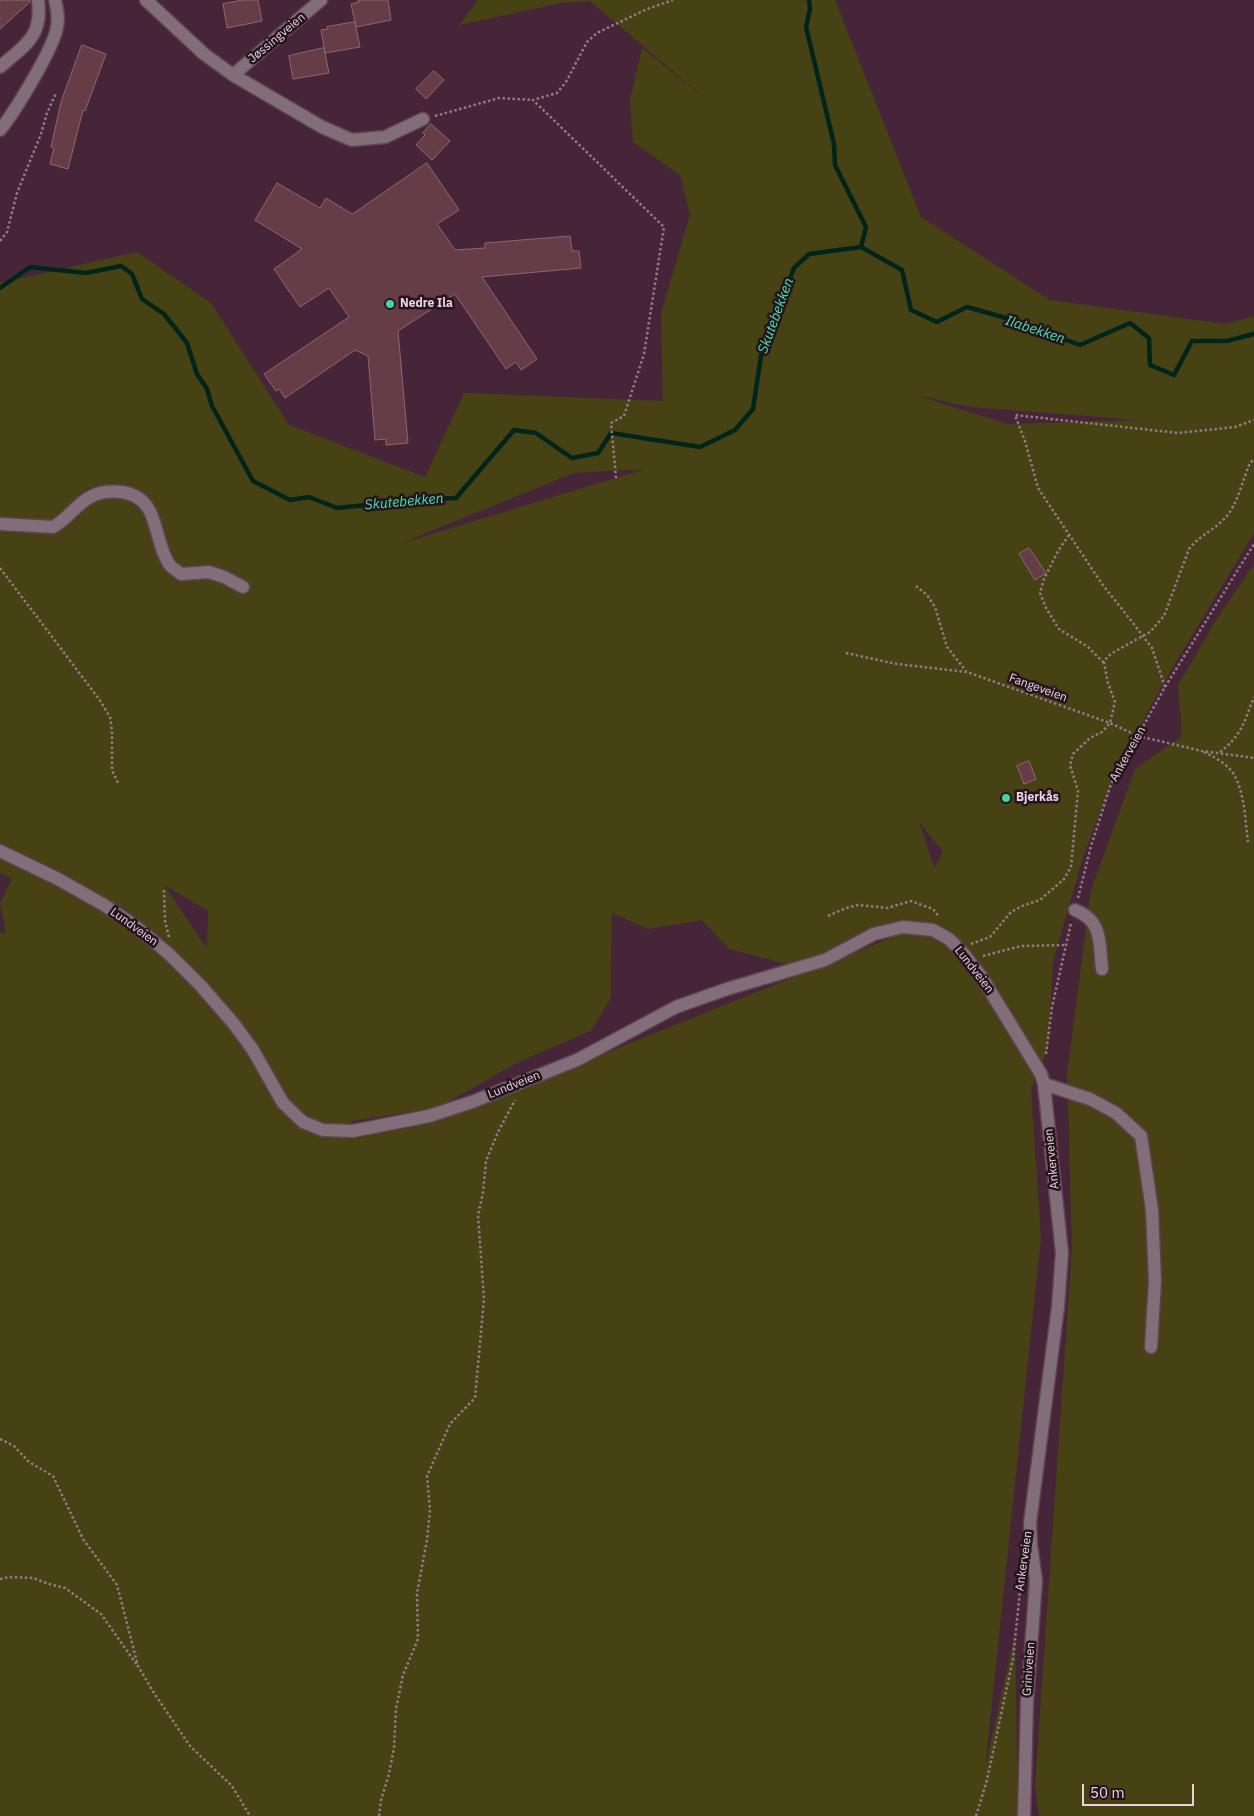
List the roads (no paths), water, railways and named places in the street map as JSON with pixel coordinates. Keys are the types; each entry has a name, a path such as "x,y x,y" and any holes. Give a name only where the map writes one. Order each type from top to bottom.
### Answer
{"street":[{"path":"0,67 30,41 36,31 38,0"},
{"path":"0,130 27,89 56,34 58,14 55,0"},
{"path":"146,0 204,54 232,75 322,127 352,140 385,137 424,119"},
{"name":"Jøssingveien","path":"232,75 321,0"},
{"path":"0,524 53,527 61,523 92,496 110,490 127,493 139,497 147,506 170,565 181,574 209,572 224,577 243,588"},
{"name":"Lundveien","path":"0,851 58,879 104,905 134,925 169,954 201,986 243,1037 257,1056 283,1103 304,1122 323,1130 353,1131 429,1116 472,1102 577,1060 676,1007 727,989 825,960 874,934 903,927 933,930 949,939 963,953 990,991 1042,1079"},
{"path":"1075,910 1086,914 1092,920 1098,932 1102,969"},
{"path":"1042,1079 1116,1112 1141,1136 1152,1210 1155,1282 1151,1348"},
{"name":"Ankerveien","path":"1030,1523 1058,1307 1062,1253 1042,1079"},
{"name":"Griniveien","path":"1024,1816 1027,1702 1036,1580 1030,1523"}],"waterway":[{"path":"809,0 810,9 806,27 834,144 835,165 866,227 861,247"},
{"name":"Ilabekken","path":"861,247 902,270 911,310 937,322 967,307 1006,318 1080,345 1130,323 1149,338 1150,365 1174,375 1192,341 1227,341 1254,334"},
{"name":"Skutebekken","path":"0,288 30,267 86,273 121,266 132,274 142,299 164,314 187,343 197,374 207,389 212,406 253,481 290,500 309,497 337,508 424,499 456,498 514,430 536,433 572,458 598,453 611,433 700,447 735,430 753,409 761,356 794,268 809,254 861,247"}],"place":[{"name":"Nedre Ila","path":"390,304"},
{"name":"Bjerkås","path":"1006,798"}]}
